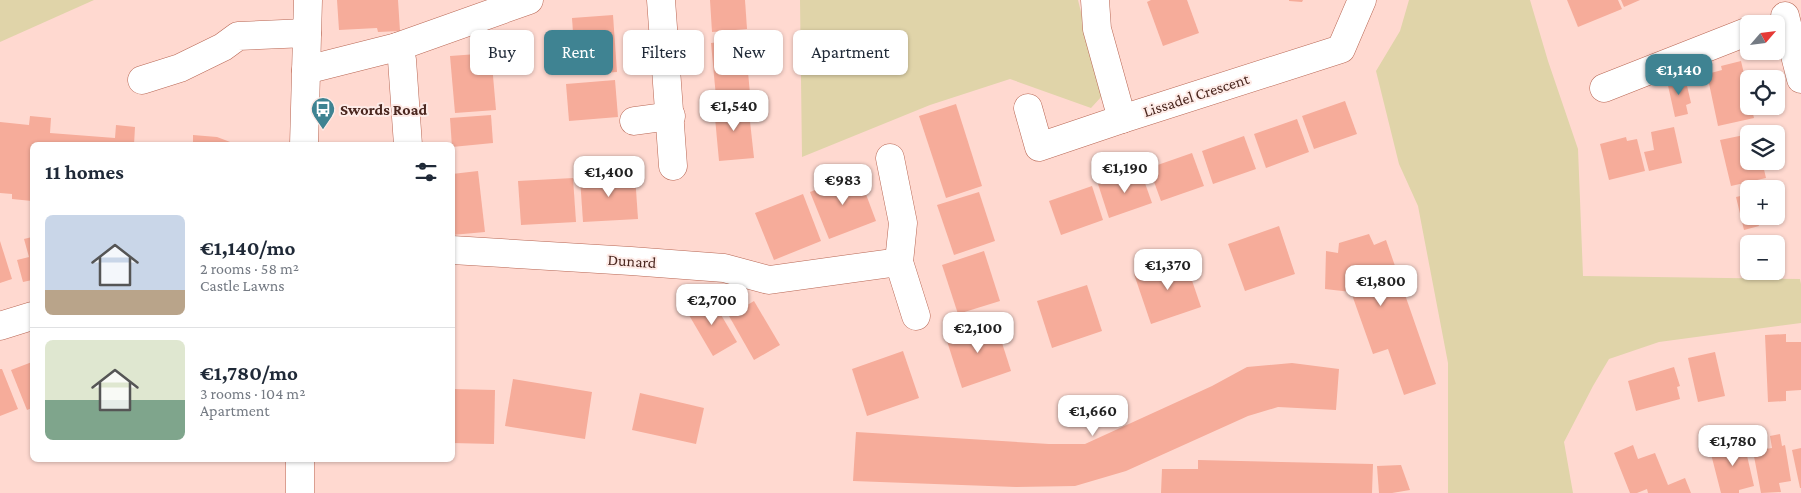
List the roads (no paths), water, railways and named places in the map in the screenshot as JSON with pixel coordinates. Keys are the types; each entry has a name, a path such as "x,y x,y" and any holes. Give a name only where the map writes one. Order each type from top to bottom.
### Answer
{"street":[{"path":"304,142 308,0"},
{"path":"306,70 397,47 529,0"},
{"path":"661,0 671,116 673,166"},
{"path":"1094,0 1097,30 1122,119"},
{"name":"Lissadel Crescent","path":"1028,108 1039,147 1341,49 1362,0"},
{"path":"1785,21 1801,79"},
{"path":"142,80 180,68 223,47 238,36 307,33"},
{"path":"1604,88 1740,35"},
{"path":"397,47 402,60 408,142"},
{"path":"634,121 671,116"},
{"path":"890,158 902,223 899,262 916,316"},
{"name":"Dunard","path":"455,250 717,268 769,280 899,262"},
{"path":"0,326 30,317"},
{"path":"300,462 300,493"}],"place":[{"name":"Swords Road","path":"323,130"}]}
